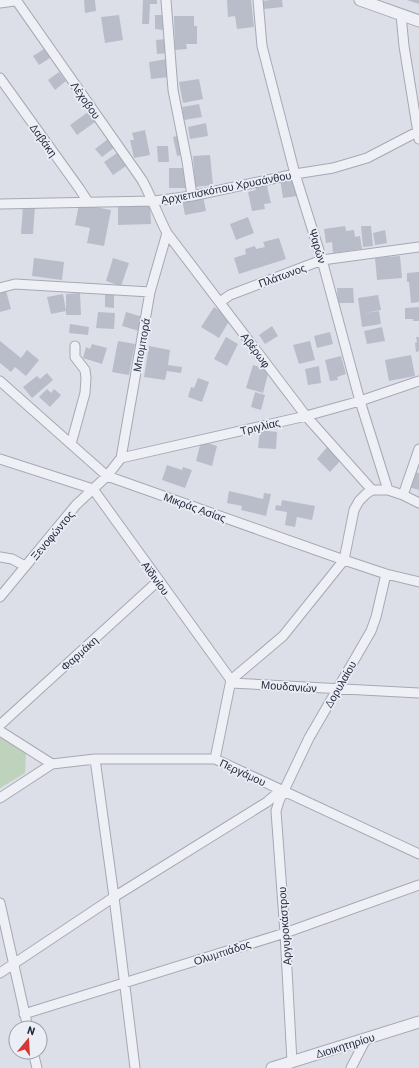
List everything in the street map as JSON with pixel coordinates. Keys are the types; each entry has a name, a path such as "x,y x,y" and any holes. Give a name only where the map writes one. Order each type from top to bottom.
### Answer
{"street":[{"path":"0,2 15,0"},
{"name":"Λέχοβου","path":"15,0 138,174 154,201"},
{"path":"166,0 173,90 187,161 192,196"},
{"name":"Ψαρών","path":"258,0 262,46 294,174 322,260 360,401 388,490"},
{"path":"360,0 419,21"},
{"path":"401,15 404,46 419,134"},
{"name":"Δαβάκη","path":"0,79 88,202"},
{"name":"Αρχιεπισκόπου Χρυσάνθου","path":"0,204 154,201 192,196 294,174 333,168 367,158 419,134"},
{"name":"Αβέρωφ","path":"154,201 158,215 167,233 306,416 372,490"},
{"name":"Μπομπορά","path":"121,458 150,292 167,233"},
{"name":"Πλάτωνος","path":"220,302 230,295 322,260 419,247"},
{"path":"0,288 15,284 150,292"},
{"path":"71,444 85,393 86,378 85,370 75,357 75,346"},
{"name":"Μικράς Ασίας","path":"0,381 107,476 344,560 386,574 419,582"},
{"name":"Τριγλίας","path":"121,458 306,416 360,401 419,381"},
{"path":"403,495 419,449"},
{"path":"107,476 121,458"},
{"path":"0,459 93,489"},
{"name":"Ξενοφώντος","path":"0,597 76,505 107,476"},
{"name":"Αϊδινίου","path":"93,489 231,681"},
{"path":"215,759 231,681 283,636 344,560 354,510 359,501 372,490 388,490 419,503"},
{"path":"0,557 12,559 26,566"},
{"name":"Δορυλαίου","path":"282,791 309,738 371,630 376,616 386,574"},
{"name":"Φαρμάκη","path":"0,725 158,581"},
{"name":"Μουδανιών","path":"231,681 419,693"},
{"path":"0,731 52,764"},
{"path":"95,759 135,1068"},
{"name":"Περγάμου","path":"0,798 52,764 95,759 215,759 419,854"},
{"path":"0,973 114,897 282,791"},
{"name":"Αργυροκάστρου","path":"282,791 276,811 285,933 292,1062"},
{"name":"Ολυμπιάδος","path":"24,1014 285,933 419,885"},
{"path":"0,903 26,1020"},
{"name":"Διοικητηρίου","path":"272,1068 419,1022"},
{"path":"351,1068 366,1039"}],"green space":[{"path":"0,737 26,753 25,773 0,788"}],"building":[{"path":"84,0 95,0 96,11 85,13"},
{"path":"143,0 157,0 157,4 150,4 149,24 142,24"},
{"path":"227,0 251,0 254,27 237,29 235,16 228,17"},
{"path":"282,0 283,7 264,9 263,1"},
{"path":"407,0 419,0 419,4"},
{"path":"119,15 123,40 105,43 101,17"},
{"path":"155,15 165,15 164,30 155,29"},
{"path":"174,16 194,16 194,26 197,26 197,44 186,44 187,49 175,50"},
{"path":"167,39 168,53 157,54 156,40"},
{"path":"44,49 50,58 39,65 33,56"},
{"path":"167,59 169,77 151,79 149,62"},
{"path":"59,72 66,81 55,90 48,80"},
{"path":"199,79 203,99 183,103 179,82"},
{"path":"199,104 202,117 184,120 182,107"},
{"path":"88,112 95,122 77,135 70,125"},
{"path":"206,123 208,136 190,139 188,127"},
{"path":"145,130 150,155 134,158 130,140 134,140 132,133"},
{"path":"181,135 185,154 177,156 173,137"},
{"path":"108,139 115,147 102,157 95,149"},
{"path":"157,146 168,146 169,162 158,162"},
{"path":"117,153 126,166 113,175 104,162"},
{"path":"210,155 213,185 195,187 193,156"},
{"path":"169,168 186,168 186,188 169,188"},
{"path":"293,176 297,196 283,198 280,178"},
{"path":"266,182 271,203 264,204 265,209 252,211 248,192 256,190 255,185"},
{"path":"203,196 206,211 185,215 182,199"},
{"path":"150,203 151,224 118,225 118,204"},
{"path":"79,204 111,210 104,246 87,243 90,228 75,225"},
{"path":"23,206 35,206 33,234 21,234"},
{"path":"248,217 254,233 236,240 230,224"},
{"path":"345,226 346,231 354,230 355,237 360,236 362,249 333,253 332,242 326,243 324,229"},
{"path":"361,226 371,226 373,246 363,247"},
{"path":"385,230 387,243 375,245 373,233"},
{"path":"279,238 286,259 239,274 234,258 246,254 245,249 255,246 256,249 265,247 263,242"},
{"path":"400,256 402,278 377,280 375,258"},
{"path":"34,258 64,262 62,280 32,276"},
{"path":"113,258 129,263 121,286 106,281"},
{"path":"419,272 419,302 411,303 407,273"},
{"path":"5,287 11,309 0,312 0,289"},
{"path":"337,288 353,288 354,303 338,303"},
{"path":"80,293 81,315 66,315 66,294"},
{"path":"63,294 66,311 51,314 47,297"},
{"path":"105,295 114,295 114,308 105,307"},
{"path":"378,295 381,310 364,313 379,311 381,324 362,327 358,298"},
{"path":"214,307 231,318 219,338 201,327"},
{"path":"419,307 419,321 405,319 405,308"},
{"path":"98,312 115,313 114,329 96,328"},
{"path":"126,312 143,317 139,331 122,326"},
{"path":"70,324 89,327 88,335 69,333"},
{"path":"272,326 278,336 265,344 259,335"},
{"path":"382,327 385,341 367,344 364,331"},
{"path":"330,332 333,344 317,348 314,336"},
{"path":"226,337 238,344 227,366 214,359"},
{"path":"416,337 419,337 419,351 416,352 415,343 417,342"},
{"path":"0,341 21,358 27,350 39,360 26,376 15,367 11,372 0,363"},
{"path":"118,341 135,344 129,375 112,372"},
{"path":"310,341 315,360 299,364 293,345"},
{"path":"92,344 107,348 102,364 83,358 86,347 90,349"},
{"path":"149,346 170,350 168,365 182,367 181,373 167,371 165,380 144,377"},
{"path":"411,355 415,376 389,381 385,360"},
{"path":"341,356 346,374 337,377 338,380 330,381 325,360"},
{"path":"253,365 269,370 263,393 246,388"},
{"path":"319,366 321,383 308,385 305,369"},
{"path":"47,373 53,380 32,398 23,387 37,376 40,379"},
{"path":"198,378 209,382 202,402 188,397 191,387 194,388"},
{"path":"47,389 51,393 54,389 61,395 50,407 39,397"},
{"path":"255,392 265,395 261,410 251,407"},
{"path":"260,430 277,432 276,449 258,448"},
{"path":"201,441 217,446 212,466 196,461"},
{"path":"328,446 342,459 330,472 317,459"},
{"path":"167,465 182,470 183,467 192,470 185,488 162,480"},
{"path":"414,472 419,473 419,490 409,487"},
{"path":"229,491 263,499 264,493 271,494 266,516 241,510 242,506 227,503"},
{"path":"282,500 315,506 312,520 297,517 295,527 285,525 287,512 275,510 276,505 281,506"}]}
